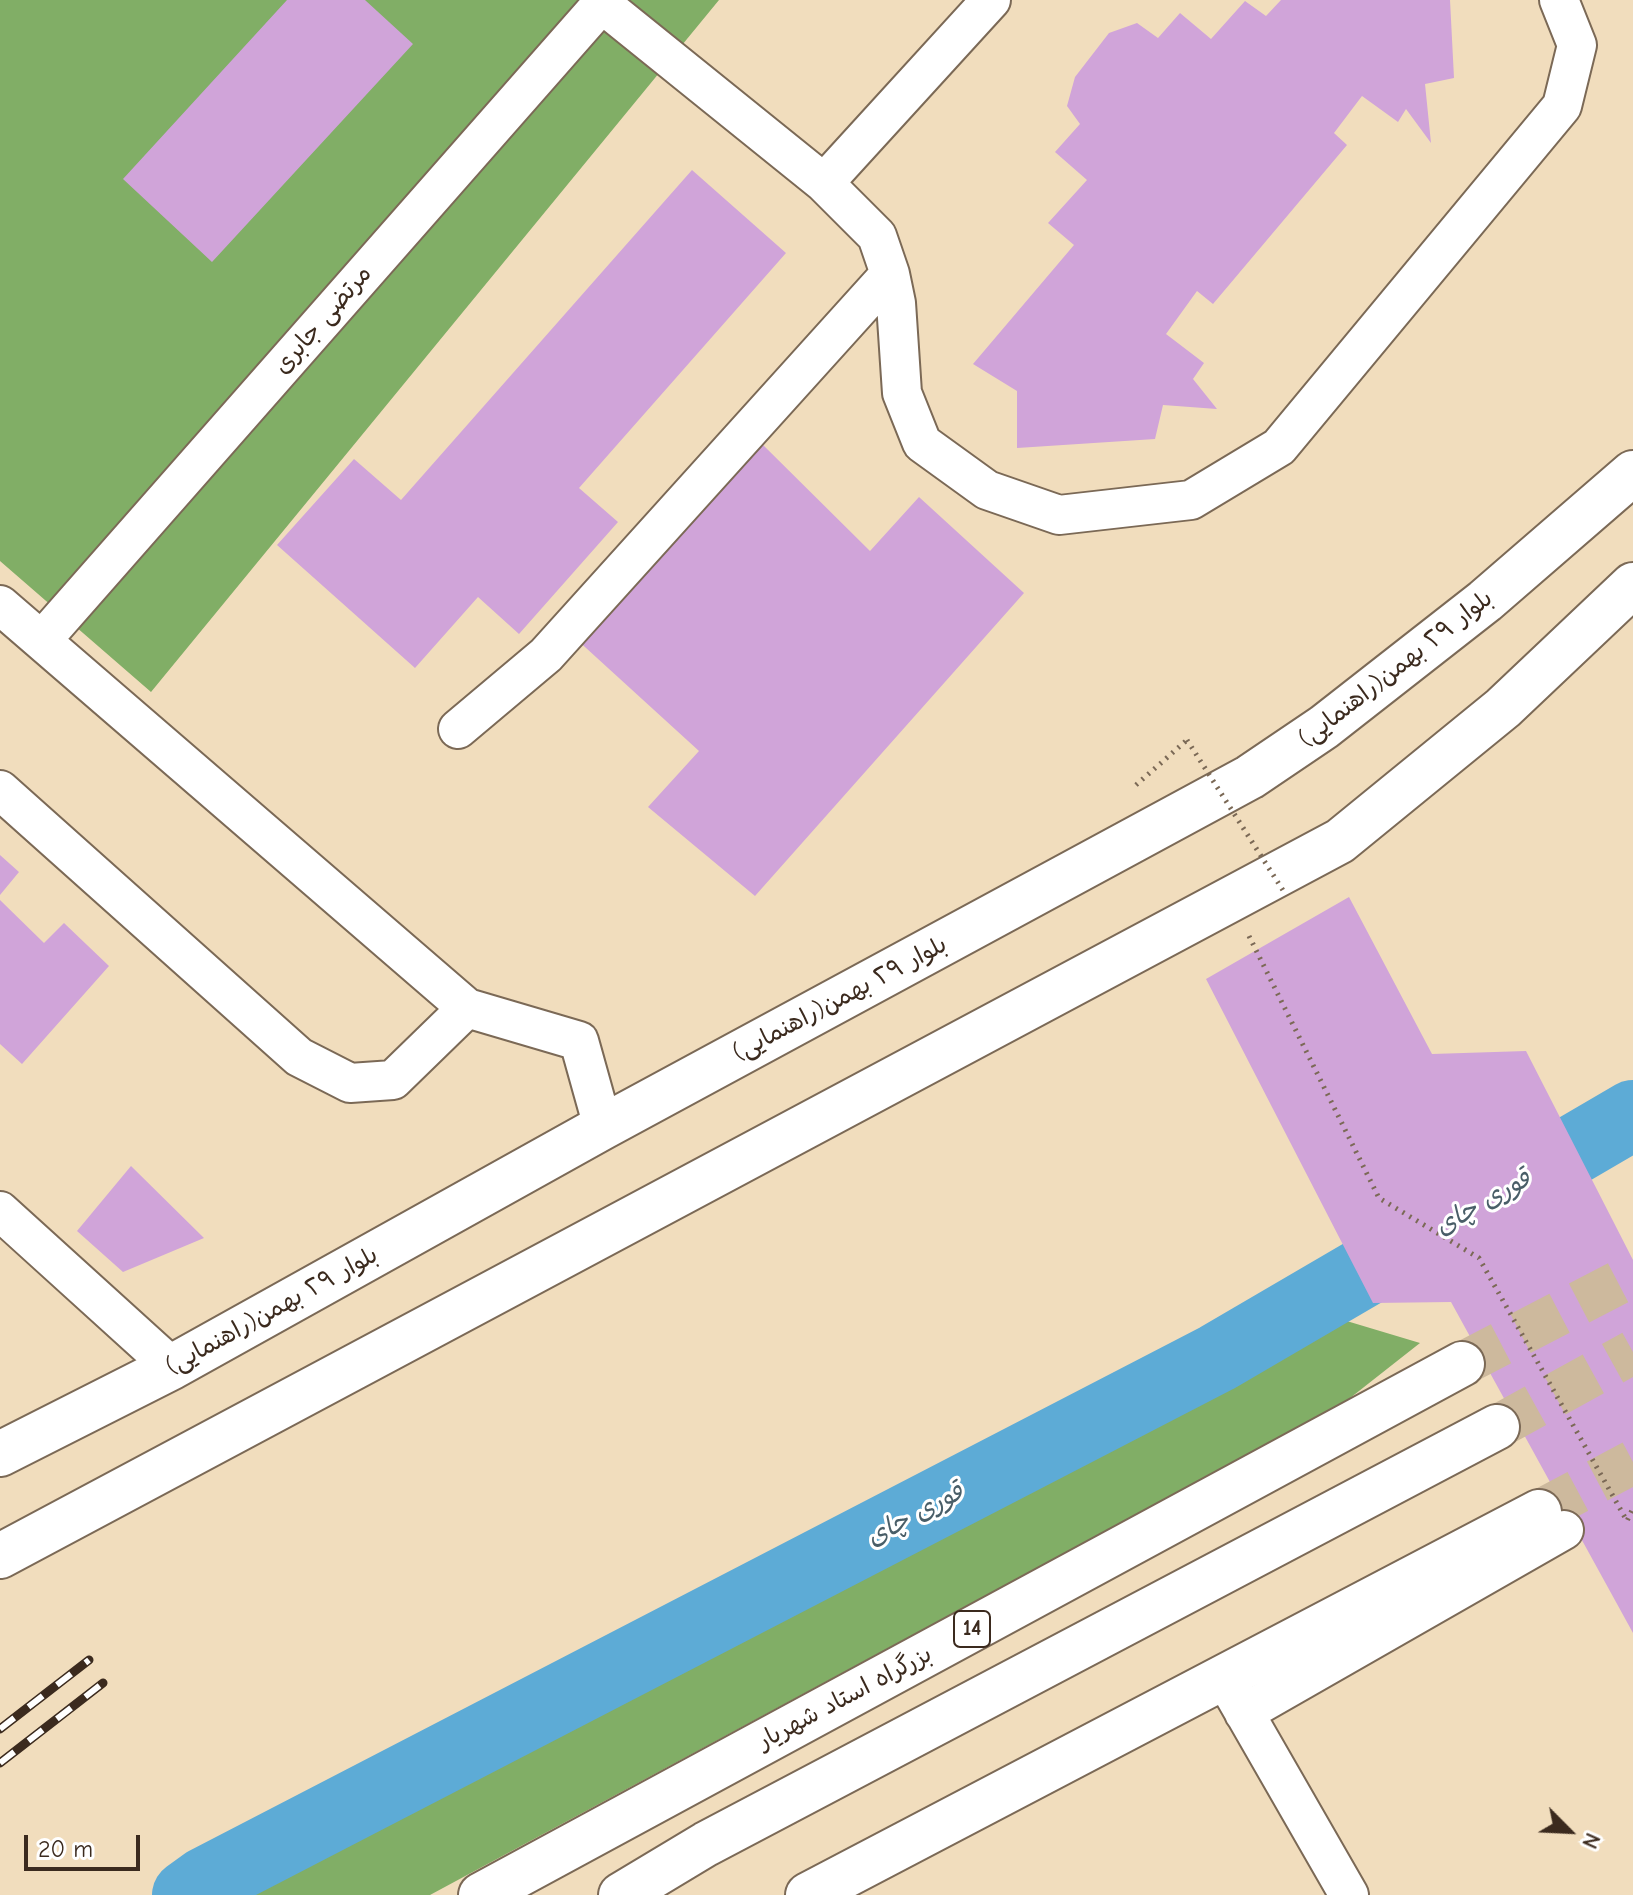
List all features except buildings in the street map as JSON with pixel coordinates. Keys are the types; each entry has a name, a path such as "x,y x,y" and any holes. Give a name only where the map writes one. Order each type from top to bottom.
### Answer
{"main road":[{"name":"بلوار ٢٩ بهمن(راهنمایی)","path":"0,1454 172,1367 603,1127 1250,777 1324,727 1485,601 1633,473"},
{"path":"0,1556 1340,841 1503,708 1633,585"},
{"name":"بزرگراه استاد شهریار","path":"481,1895 1462,1364"},
{"path":"621,1895 706,1844 1497,1427"},
{"path":"808,1895 1234,1695 1551,1521"}],"street":[{"path":"824,183 991,0"},
{"path":"604,2 824,183 877,236 896,303 902,393 922,443 987,490 1059,515 1191,500 1279,447 1562,106 1577,45 1559,0"},
{"name":"مرتضی جابری","path":"42,640 604,2"},
{"path":"458,729 546,655 890,274"},
{"path":"0,605 467,1008 579,1041 603,1127"},
{"path":"0,790 299,1057 350,1083 393,1080 467,1008"},
{"path":"0,1211 172,1367"},
{"path":"1234,1695 1349,1895"}],"path":[{"path":"1136,785 1187,740 1286,895"},
{"path":"1231,899 1379,1198 1479,1258 1627,1521 1633,1508"}],"green space":[{"path":"0,0 719,0 151,692 0,561"},
{"path":"1330,1316 1420,1343 1345,1402 430,1895 218,1895"}],"waterway":[{"name":"قوری چای","path":"187,1895 205,1882 1217,1358 1633,1115"}],"tunnel":[{"path":"1462,1364 1633,1275"},
{"path":"1497,1427 1633,1352"},
{"path":"1539,1512 1633,1462"}],"railway":[{"path":"0,1729 89,1660"},
{"path":"0,1763 103,1683"}]}
